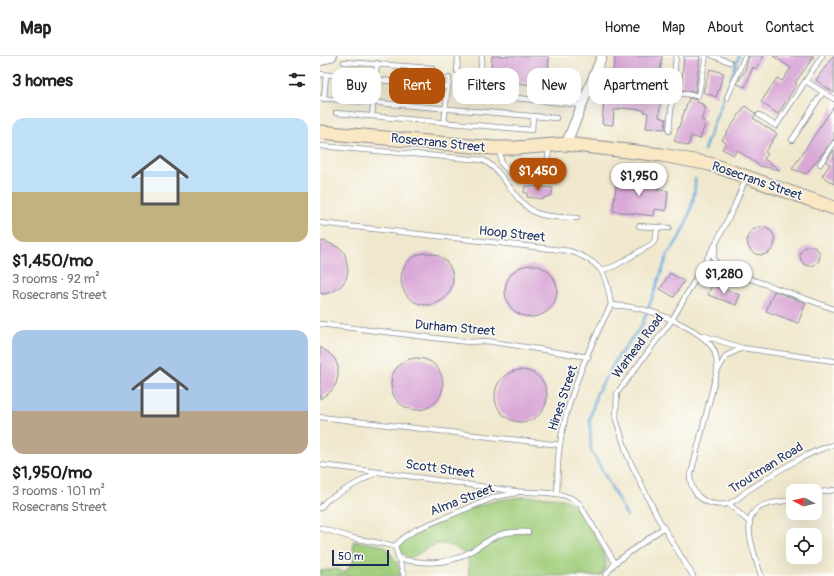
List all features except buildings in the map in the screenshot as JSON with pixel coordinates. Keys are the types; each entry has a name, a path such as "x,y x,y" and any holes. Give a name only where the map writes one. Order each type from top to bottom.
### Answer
{"street":[{"path":"320,61 332,56"},
{"path":"566,144 602,56"},
{"name":"Rosecrans Street","path":"320,132 500,148 566,144 662,155 710,164 834,208"}],"lane":[{"path":"457,68 458,56"},
{"path":"482,56 480,79 487,91 497,96 582,105"},
{"path":"675,68 676,56"},
{"path":"682,94 698,96 706,56"},
{"path":"713,56 730,62"},
{"path":"727,98 745,56"},
{"path":"759,115 776,126 822,56"},
{"path":"344,62 377,63 432,68"},
{"path":"376,68 377,63"},
{"path":"320,74 332,76"},
{"path":"326,75 322,98 332,99"},
{"path":"444,122 449,78"},
{"path":"381,81 448,87"},
{"path":"806,81 834,99"},
{"path":"792,140 823,92"},
{"path":"381,103 556,118"},
{"path":"372,116 373,104"},
{"path":"669,131 671,104"},
{"path":"336,113 532,130 534,116"},
{"path":"820,164 834,143"},
{"path":"320,146 483,160 493,167 526,206 534,212 548,216 577,218"},
{"path":"500,148 501,163 514,177 546,180 549,146"},
{"name":"Warhead Road","path":"693,576 664,528 628,457 616,419 617,394 672,320 718,241 747,176"},
{"name":"Hoop Street","path":"320,223 570,251 585,256 603,270"},
{"path":"639,226 669,228"},
{"path":"588,357 598,330 611,305 603,270 615,266 652,244 656,239 657,228"},
{"path":"718,241 713,257 716,263 723,269 834,309"},
{"name":"Troutman Road","path":"611,305 647,311 672,320 700,335 742,348 834,361"},
{"name":"Durham Street","path":"320,324 468,342 487,341 588,357"},
{"name":"Troutman Road","path":"700,335 713,348 717,361 717,371 690,478 691,486 695,494 711,504 729,504 751,488 819,448 834,445"},
{"name":"Troutman Road","path":"717,371 726,356 742,348"},
{"name":"Hines Street","path":"557,494 560,445 571,400 588,357"},
{"path":"320,417 560,445"},
{"name":"Scott Street","path":"320,465 378,471 519,492 557,494"},
{"path":"320,508 327,500 378,471"},
{"path":"822,493 834,490"},
{"name":"Alma Street","path":"395,546 403,538 422,527 495,497 519,492"},
{"path":"557,494 572,497 579,503 614,563"},
{"path":"761,576 751,540 750,523 754,512 763,506 786,501"},
{"path":"729,504 750,523"},
{"path":"320,528 353,538 395,546 404,576"},
{"path":"606,576 614,563 664,528"},
{"path":"398,559 423,564 443,562 467,554 500,533 507,531 528,532"}],"green space":[{"path":"524,497 559,498 570,502 575,506 598,541 605,559 606,565 600,576 469,576 468,557 449,545 433,545 408,558 400,551 400,544 408,537 432,524 489,503 505,499"},
{"path":"353,541 385,546 397,563 402,576 320,576 320,571 338,569 344,573 354,561"}],"waterway":[{"path":"704,150 739,56"},
{"path":"627,516 591,450 590,419 596,395 617,358 642,325 669,252 680,237 688,218 695,188 695,179"}]}
